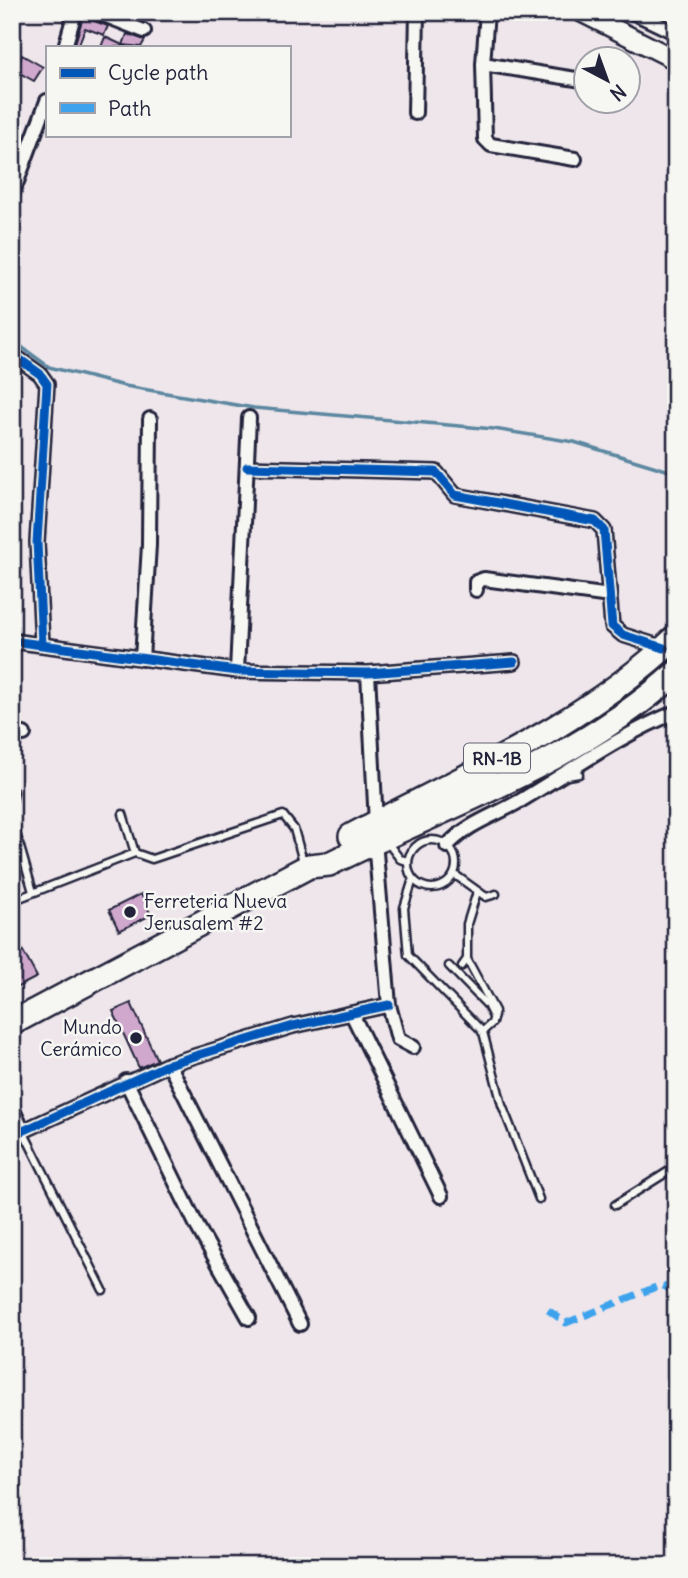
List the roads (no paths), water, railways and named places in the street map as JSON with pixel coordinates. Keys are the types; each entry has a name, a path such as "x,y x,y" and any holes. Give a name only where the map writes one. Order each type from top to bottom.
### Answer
{"highway":[{"name":"RN-1B","path":"12,1023 307,867 329,864 595,702 621,685 670,642"},
{"name":"RN-1B","path":"378,833 447,811 502,785 631,710 676,673"}],"street":[{"path":"65,46 75,12"},
{"path":"96,12 144,31"},
{"path":"415,113 417,12"},
{"path":"487,12 484,136 488,143 575,159"},
{"path":"581,12 676,60"},
{"path":"632,12 676,33"},
{"path":"658,24 665,12"},
{"path":"484,64 572,78"},
{"path":"12,195 46,104"},
{"path":"12,354 40,374 47,384 37,542 42,644"},
{"path":"237,671 249,418"},
{"path":"142,659 149,545 150,419"},
{"path":"247,467 436,472 455,495 595,521 604,530 614,630 670,642"},
{"path":"476,590 476,582 484,579 610,596"},
{"path":"12,641 237,671 368,673 514,663"},
{"path":"368,673 389,1005 397,1037 413,1047"},
{"path":"447,846 463,829 518,802 597,752 676,712"},
{"path":"447,811 463,829"},
{"path":"12,1108 17,1133 126,1081 169,1064 293,1026 389,1005"},
{"path":"352,1014 441,1196"},
{"path":"169,1064 300,1324"},
{"path":"126,1081 197,1226 249,1318"}],"lane":[{"path":"555,779 579,774"},
{"path":"12,802 14,792"},
{"path":"123,814 135,853 145,858 159,859 283,815 294,829 307,867"},
{"path":"12,819 33,892"},
{"path":"378,833 400,859 408,861"},
{"path":"432,841 447,846 455,858 454,874 450,881 435,888 419,885 413,879 408,861 412,852 424,842 432,841"},
{"path":"12,901 135,853"},
{"path":"454,874 486,897 496,894"},
{"path":"413,879 404,908 408,955 482,1032 506,1116 539,1199"},
{"path":"477,892 467,924 467,959 494,1006 493,1019 482,1032"},
{"path":"462,966 467,959"},
{"path":"449,966 487,1005 493,1019"},
{"path":"17,1133 103,1290"},
{"path":"615,1205 669,1171 675,1164"}],"waterway":[{"path":"12,340 49,367 125,386 254,408 494,429 574,442 676,473"}],"place":[{"name":"Ferreteria Nueva Jerusalem #2","path":"130,912"},
{"name":"Mundo Cerámico","path":"136,1038"}]}
